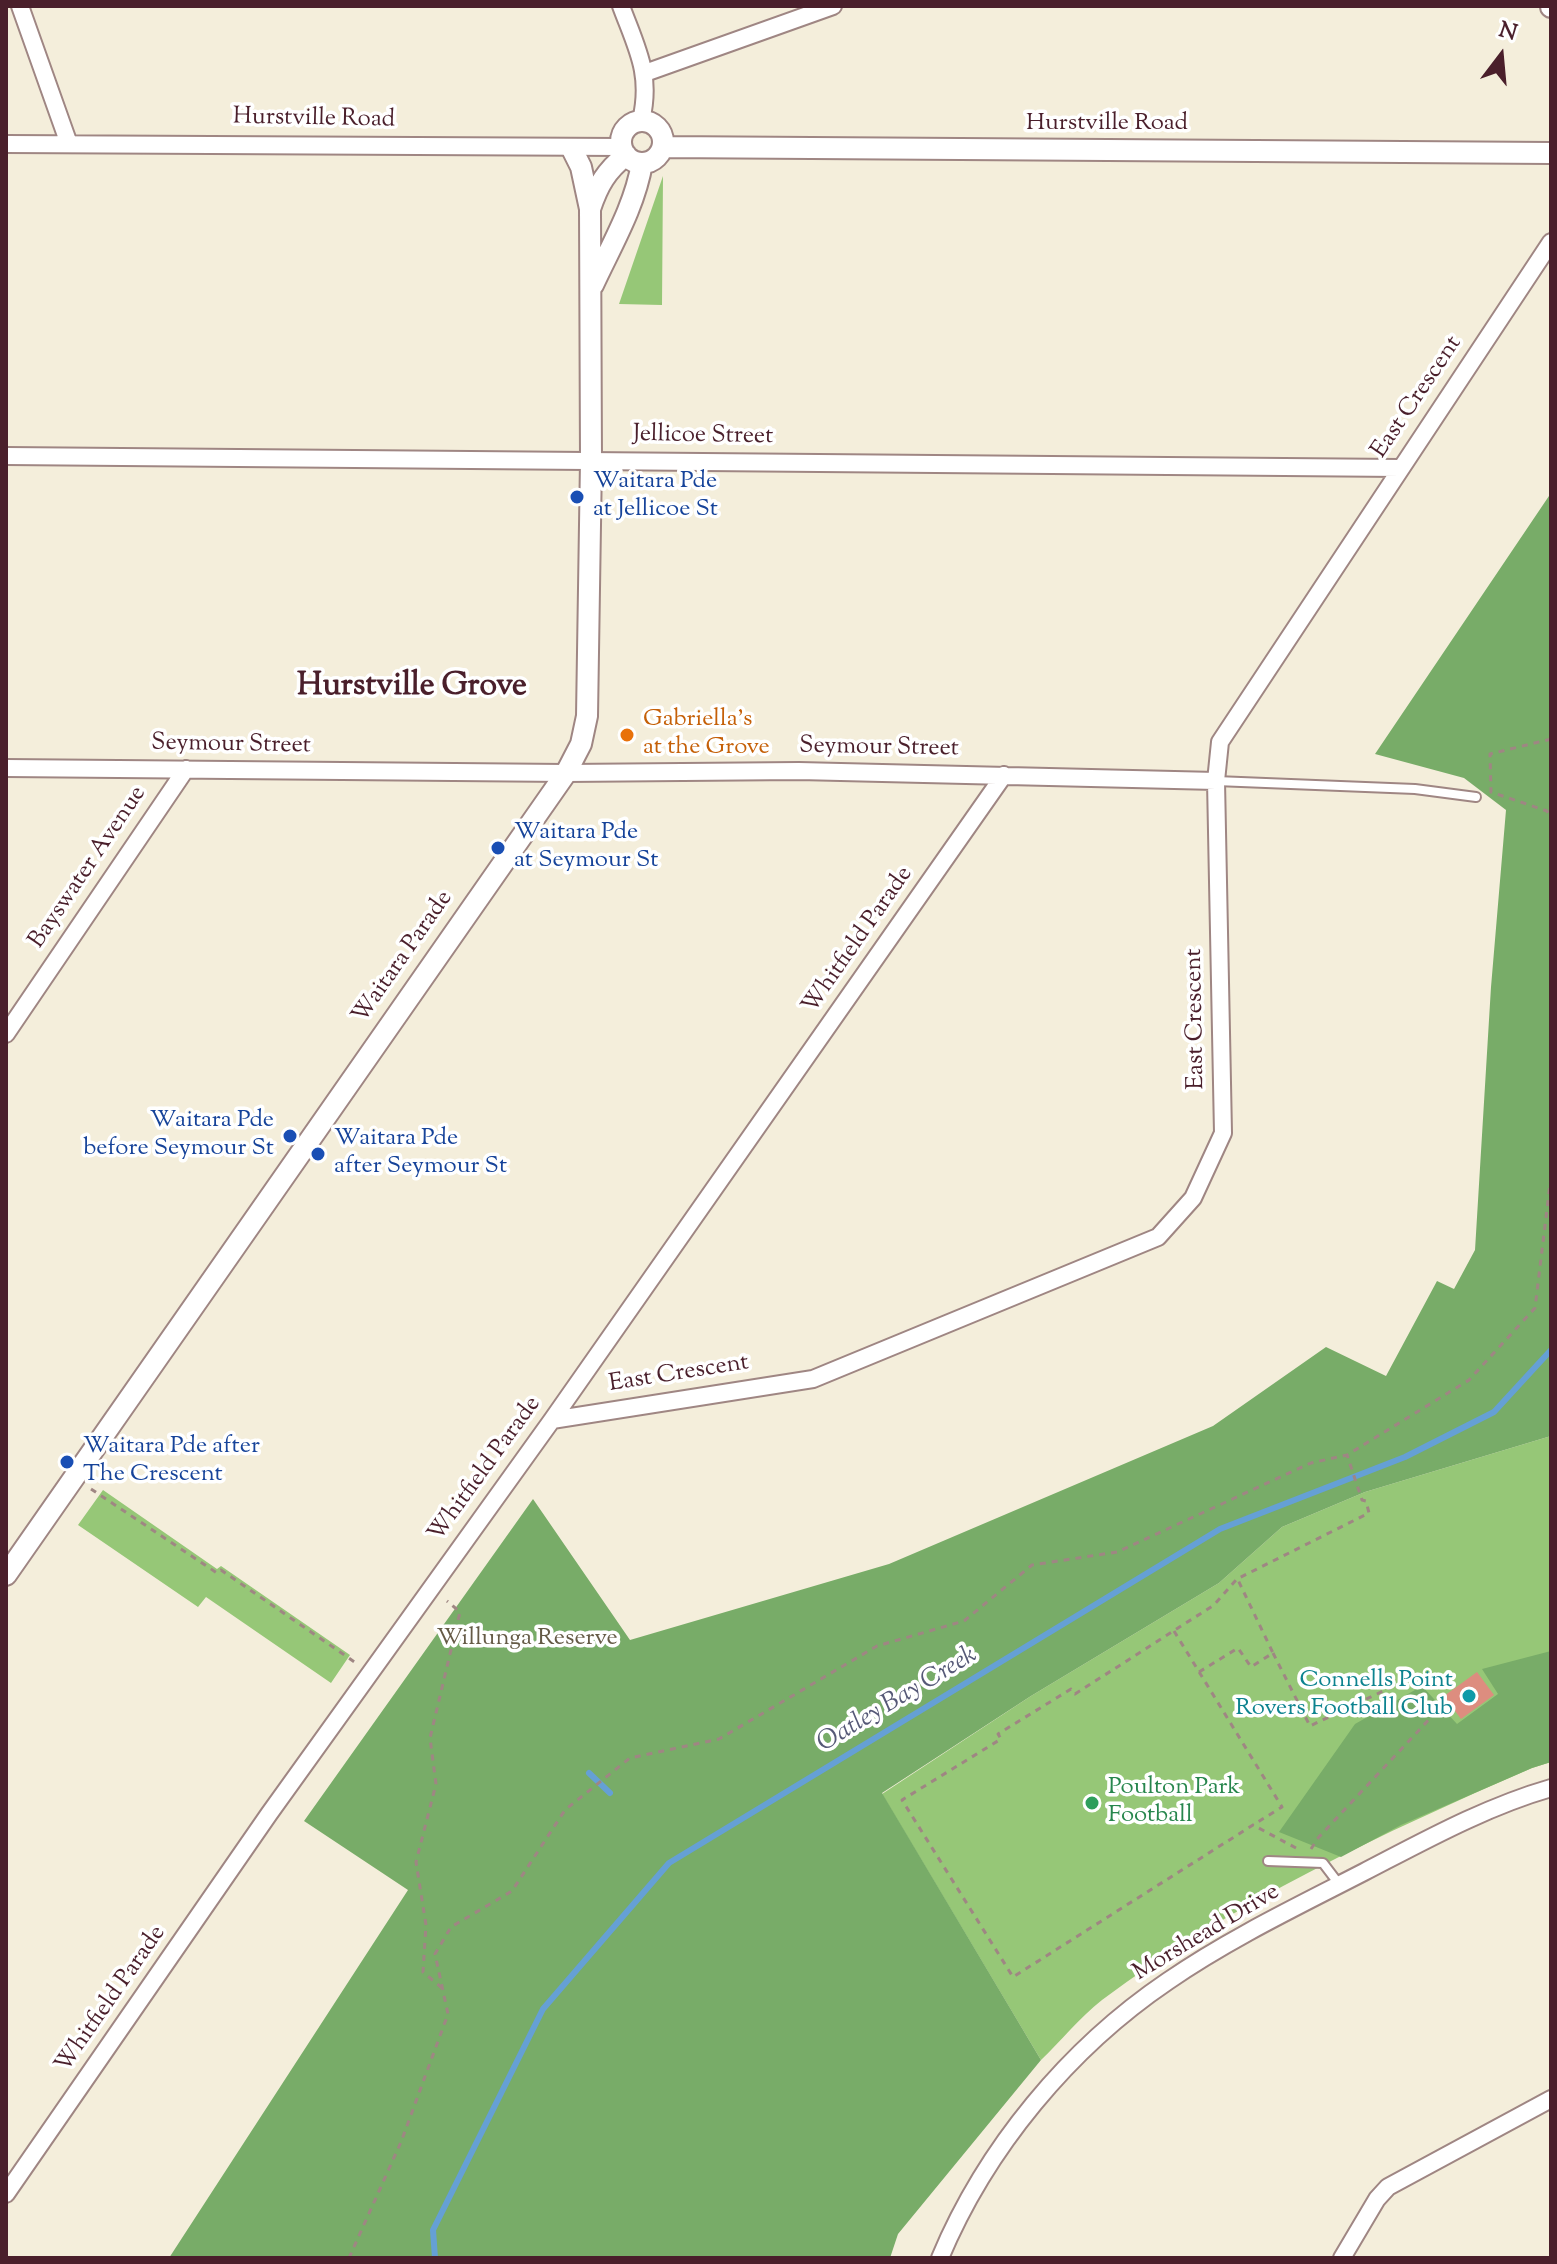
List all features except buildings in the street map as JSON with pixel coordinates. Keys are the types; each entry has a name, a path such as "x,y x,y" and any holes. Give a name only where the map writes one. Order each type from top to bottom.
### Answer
{"street":[{"path":"22,6 69,144"},
{"path":"621,6 645,73 647,91 641,121"},
{"path":"645,73 833,6"},
{"path":"641,121 659,128 662,134 664,147 656,159 630,155 623,133 633,123 641,121"},
{"name":"Hurstville Road","path":"6,144 572,149 630,155"},
{"name":"Hurstville Road","path":"664,147 1551,153"},
{"path":"572,149 581,167 590,209"},
{"name":"Waitara Parade","path":"6,1575 566,773 581,744 587,716 591,461 590,209 599,182 608,169 630,155 640,180 591,289"},
{"name":"East Crescent","path":"552,1420 813,1379 1158,1237 1193,1198 1223,1133 1216,781 1220,742 1551,242"},
{"name":"Jellicoe Street","path":"6,456 1400,468"},
{"name":"Seymour Street","path":"6,768 566,773 799,771 1216,781"},
{"name":"Bayswater Avenue","path":"6,1034 186,769"},
{"name":"Whitfield Parade","path":"6,2194 369,1673 552,1420 1004,775"},
{"name":"Morshead Drive","path":"940,2258 975,2185 1037,2099 1123,2016 1167,1981 1339,1885 1500,1805 1551,1788"},
{"path":"1342,2258 1377,2199 1388,2187 1551,2099"}],"lane":[{"name":"Seymour Street","path":"1216,781 1415,789 1476,797"},
{"path":"1268,1861 1323,1863 1339,1885"}],"path":[{"path":"1551,739 1490,754 1491,792 1547,811 1551,820"},
{"path":"349,2258 401,2142 448,2014 435,1954 451,1927 512,1891 565,1810 630,1758 719,1739 877,1646 964,1621 1032,1565 1117,1552 1311,1463 1347,1455 1469,1380 1535,1308 1551,1176"},
{"path":"1174,1631 1282,1807 1013,1977 902,1800 1001,1739 998,1734 1071,1689 1075,1694 1214,1605 1237,1579 1369,1513 1347,1455"},
{"path":"75,1478 217,1573 221,1570 369,1673"},
{"path":"1237,1579 1310,1726 1404,1681"},
{"path":"442,1988 423,1972 426,1925 416,1862 436,1784 430,1738 460,1612 447,1601"},
{"path":"1199,1672 1238,1648 1251,1667 1273,1653"},
{"path":"1303,1862 1318,1838 1436,1712"},
{"path":"1253,1825 1298,1850 1303,1862"}],"green space":[{"path":"663,176 662,305 619,304"},
{"name":"Willunga Reserve","path":"1551,493 1551,1436 1365,1492 1282,1527 1219,1583 1031,1696 882,1793 1041,2060 898,2234 890,2258 169,2258 408,1890 304,1821 533,1499 630,1640 889,1564 1213,1426 1326,1347 1386,1376 1437,1281 1454,1289 1475,1250 1491,987 1506,810 1464,778 1375,754"},
{"path":"1551,1436 1551,1762 1420,1818 1256,1901 1152,1965 1102,2000 1041,2060 882,1794 1031,1696 1219,1583 1282,1527 1365,1492"},
{"path":"103,1490 350,1655 331,1683 206,1597 198,1607 78,1525"},
{"path":"1551,1651 1551,1762 1401,1825 1341,1857 1279,1832 1355,1724 1422,1686 1457,1724 1498,1694 1482,1669"}],"waterway":[{"name":"Oatley Bay Creek","path":"435,2258 433,2230 543,2009 669,1863 1220,1529 1405,1457 1494,1412 1551,1350"},
{"path":"589,1773 610,1793"}],"place":[{"name":"Waitara Pde at Jellicoe St","path":"577,497"},
{"name":"Gabriella's at the Grove","path":"627,735"},
{"name":"Waitara Pde at Seymour St","path":"498,848"},
{"name":"Waitara Pde before Seymour St","path":"290,1136"},
{"name":"Waitara Pde after Seymour St","path":"318,1154"},
{"name":"Waitara Pde after The Crescent","path":"67,1462"},
{"name":"Connells Point Rovers Football Club","path":"1469,1696"},
{"name":"Poulton Park Football","path":"1092,1803"}],"district":[{"name":"Hurstville Grove","path":"412,689"}]}
